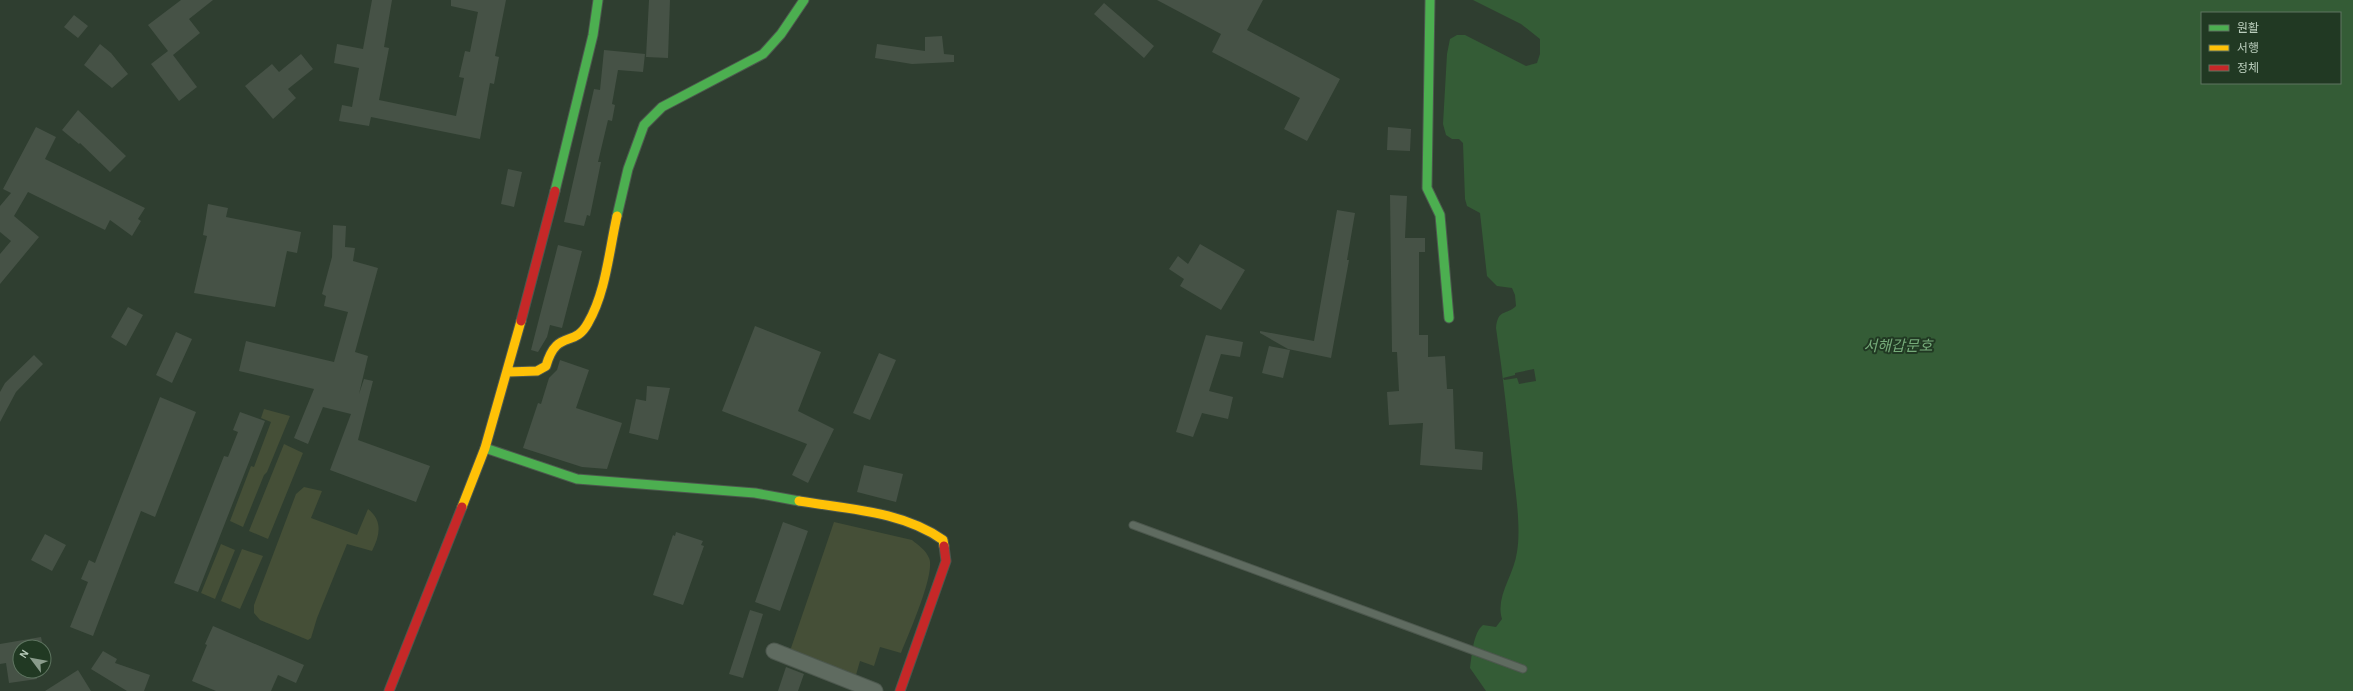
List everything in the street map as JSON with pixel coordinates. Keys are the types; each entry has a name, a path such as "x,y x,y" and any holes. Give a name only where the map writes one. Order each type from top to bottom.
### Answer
{"street":[{"path":"389,691 485,448 544,237 593,35 598,0"},
{"path":"507,372 537,371 546,366 550,352 560,341 578,337 588,324 598,301 628,169 644,125 662,107 763,54 781,34 804,0"},
{"path":"1430,0 1427,188 1440,215 1449,318"},
{"path":"485,448 577,480 755,493 893,517 930,531 943,540 946,561 900,691"},
{"path":"774,651 859,688 875,691"}],"lane":[{"path":"1133,525 1523,669"}],"shaded area":[{"path":"264,409 290,416 243,527 230,521 251,466 254,467 271,422 261,418"},
{"path":"284,444 303,453 268,539 249,531"},
{"path":"304,487 322,491 311,518 357,535 368,509 376,518 379,528 377,539 372,551 347,544 317,618 311,638 308,640 260,620 254,613 254,605 296,494"},
{"path":"834,522 912,540 924,550 929,558 929,577 915,619 901,653 880,647 874,666 860,661 856,675 790,651"},
{"path":"221,544 235,550 215,599 201,593"},
{"path":"242,549 263,556 240,609 221,601"}],"water":[{"name":"서해갑문호","path":"1473,0 2353,0 2353,691 1486,691 1470,668 1475,639 1477,633 1483,625 1496,627 1502,619 1501,602 1515,561 1518,543 1517,500 1496,328 1497,322 1501,315 1516,306 1515,295 1512,288 1497,286 1487,276 1480,213 1467,206 1465,199 1463,143 1459,139 1452,139 1446,135 1443,124 1447,54 1450,39 1457,35 1465,35 1526,66 1537,63 1540,54 1540,39 1521,24"}],"pier":[{"path":"1534,369 1536,381 1519,384 1517,378 1504,380 1503,378 1515,375 1515,373"}],"building":[{"path":"181,0 213,0 189,19 200,33 173,55 197,87 179,101 151,64 168,51 148,25"},
{"path":"372,0 392,0 384,47 389,48 379,100 456,116 464,78 459,77 465,51 470,52 478,12 451,6 451,0 506,0 495,56 499,57 494,84 490,83 480,139 371,117 369,126 339,121 342,105 352,107 359,68 334,63 337,44 363,49"},
{"path":"649,0 670,0 668,58 646,57"},
{"path":"1157,0 1263,0 1247,30 1340,79 1307,141 1284,129 1300,98 1212,52 1221,34"},
{"path":"1104,3 1154,46 1144,58 1094,14"},
{"path":"74,15 88,26 78,38 64,27"},
{"path":"942,36 944,54 954,55 954,62 912,64 875,58 877,44 925,51 925,37"},
{"path":"100,44 111,53 128,74 112,88 84,65"},
{"path":"604,50 645,54 643,72 618,70 612,104 615,105 612,121 608,120 598,162 601,162 590,216 587,215 584,226 564,222 594,89 600,90"},
{"path":"301,54 313,69 288,89 296,98 273,119 245,86 272,64 279,72"},
{"path":"78,110 126,156 110,172 80,143 79,144 62,130"},
{"path":"36,127 56,137 45,159 145,208 138,219 141,221 132,236 110,220 105,230 28,192 14,216 39,237 0,284 0,254 11,241 0,232 0,206 11,193 3,189"},
{"path":"1388,127 1411,129 1410,151 1387,150"},
{"path":"508,169 522,172 514,207 501,204"},
{"path":"1390,195 1407,196 1405,238 1425,238 1425,252 1419,252 1419,335 1428,335 1428,357 1445,356 1447,389 1453,389 1455,449 1483,452 1482,470 1420,465 1423,423 1389,425 1387,392 1399,391 1397,352 1392,352"},
{"path":"208,204 228,208 226,217 301,232 297,253 287,251 275,307 194,293 207,236 203,235"},
{"path":"1337,210 1355,213 1347,260 1349,260 1331,358 1288,349 1260,333 1260,331 1314,341"},
{"path":"333,225 346,226 345,247 355,248 353,261 378,268 355,352 368,356 359,394 364,379 373,381 358,440 430,466 416,502 330,470 351,414 323,407 308,444 294,438 314,389 239,371 246,341 334,362 348,312 324,306 326,296 322,294 332,257"},
{"path":"1200,244 1245,270 1221,310 1180,286 1184,279 1169,269 1178,256 1188,264"},
{"path":"558,245 582,251 562,328 550,325 547,337 538,352 531,350"},
{"path":"128,307 143,315 126,346 111,337"},
{"path":"755,326 821,352 798,411 834,429 808,483 792,475 807,444 722,411"},
{"path":"176,332 192,339 172,383 156,375"},
{"path":"1206,335 1243,342 1240,357 1221,354 1209,391 1233,397 1228,419 1202,413 1193,437 1176,432"},
{"path":"1269,346 1290,350 1283,378 1262,373"},
{"path":"879,353 896,360 870,420 853,413"},
{"path":"34,355 43,364 16,392 0,422 0,392 5,383"},
{"path":"560,360 589,370 576,408 622,423 607,469 582,467 523,448 538,403 541,404 549,378 557,370"},
{"path":"647,386 670,388 658,440 629,433 636,399 646,401"},
{"path":"160,397 196,412 155,517 141,511 93,636 70,627 88,582 81,579 89,560 95,563"},
{"path":"240,412 265,421 198,592 174,583 224,456 228,457 238,432 233,430"},
{"path":"864,465 903,474 896,502 857,492"},
{"path":"783,522 808,531 780,611 755,602"},
{"path":"676,532 703,541 701,545 704,546 683,605 653,595 673,535 675,536"},
{"path":"45,534 66,545 52,571 31,560"},
{"path":"750,610 763,614 743,678 729,674"},
{"path":"213,626 304,665 296,683 278,675 271,691 216,691 192,681"},
{"path":"41,637 41,639 29,639"},
{"path":"12,642 12,679 37,679 9,683 6,663 0,664 0,644"},
{"path":"103,651 117,659 115,663 150,675 144,691 127,691 91,669"},
{"path":"786,667 804,674 798,691 778,691"},
{"path":"78,670 91,691 45,691"}],"traffic: fast":[{"path":"555,191 593,35 598,0"},
{"path":"617,216 628,169 644,125 662,107 763,54 781,34 804,0"},
{"path":"1430,0 1427,188 1440,215 1449,318"},
{"path":"485,448 577,479 755,493 799,501"}],"traffic: slow":[{"path":"507,372 537,371 546,366 550,354 555,347 583,331 594,311 603,285 617,216"},
{"path":"462,507 485,448 521,321"},
{"path":"799,501 855,509 892,517 927,530 943,540 944,546"}],"traffic: jam":[{"path":"521,321 555,191"},
{"path":"389,691 462,507"},
{"path":"900,691 946,561 944,546"}]}
